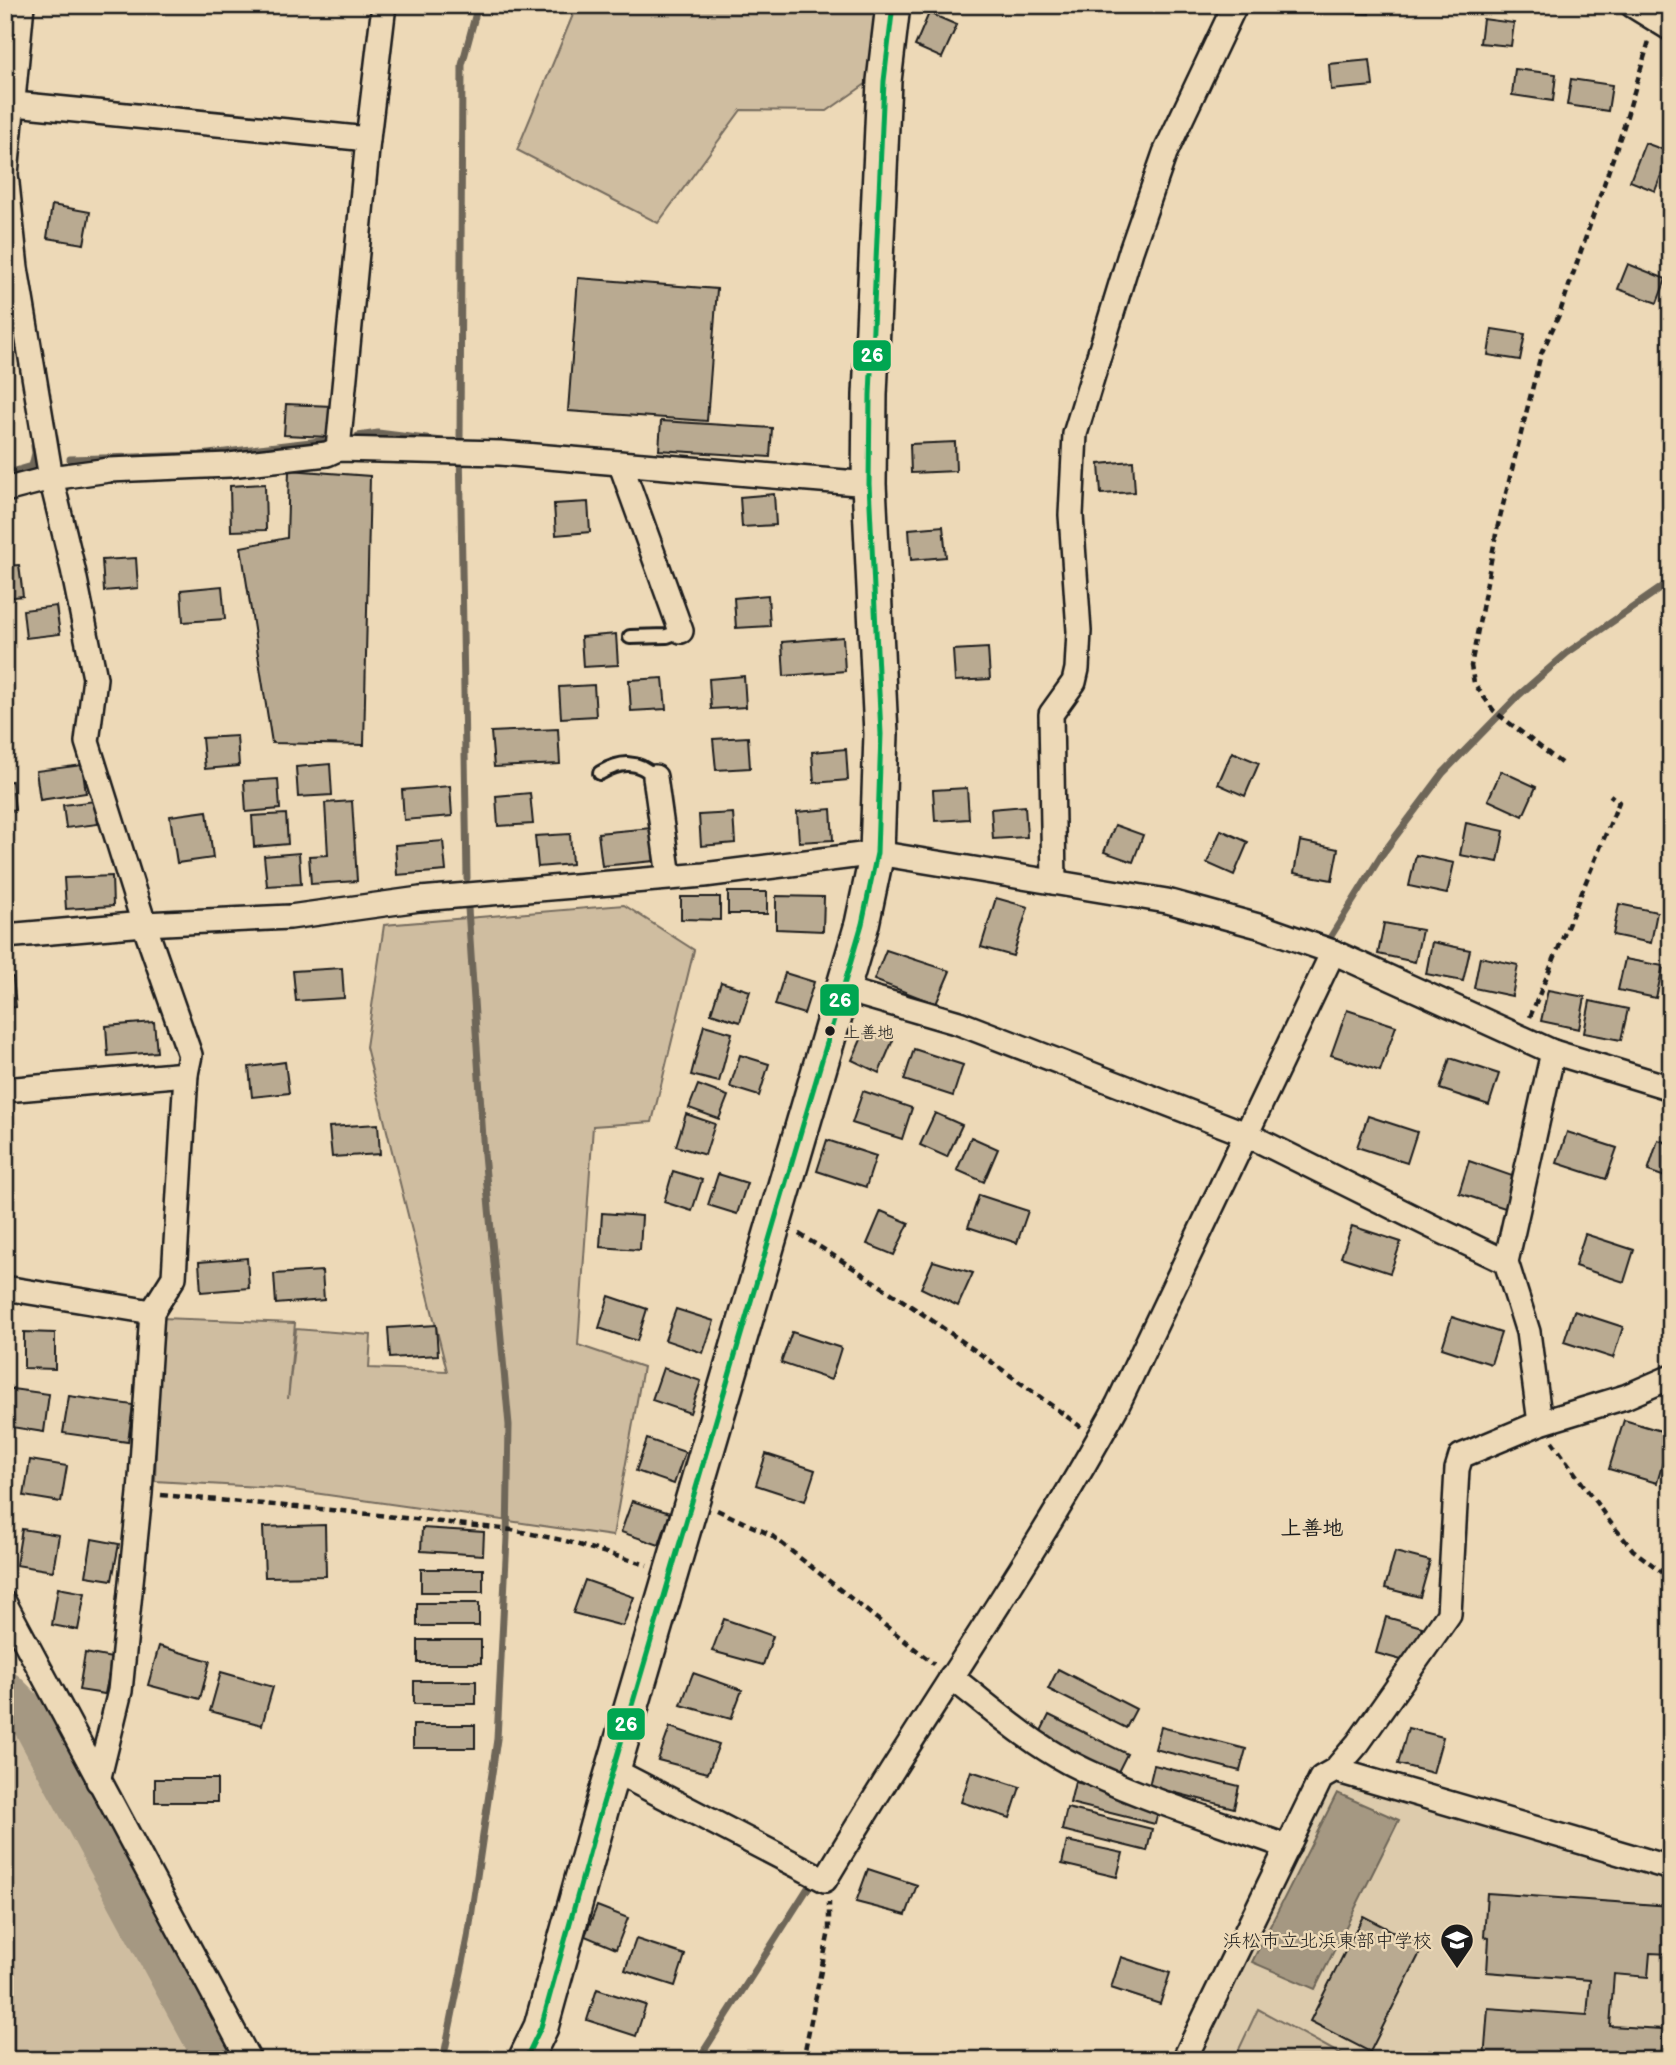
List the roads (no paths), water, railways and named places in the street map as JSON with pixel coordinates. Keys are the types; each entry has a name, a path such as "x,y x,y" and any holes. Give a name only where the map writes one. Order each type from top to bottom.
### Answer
{"street":[{"path":"22,5 9,103 5,174 10,224 51,478 95,678 87,742 144,924 190,1055 174,1277 152,1312 139,1493 120,1691 98,1781"},
{"path":"338,449 368,139 384,5"},
{"path":"525,2060 541,2027 613,1770 862,924 877,853 881,734 869,484 881,136 893,5"},
{"path":"1054,882 1051,714 1074,682 1079,631 1071,515 1075,434 1131,251 1165,153 1234,5"},
{"path":"1637,8 1671,29"},
{"path":"9,103 368,139"},
{"path":"5,491 51,478 109,470 229,466 327,454 338,449 461,451 869,484"},
{"path":"621,465 681,631"},
{"path":"655,777 669,877"},
{"path":"5,936 144,924 290,917 421,900 669,877 877,853 1167,901 1262,927 1333,953 1553,1052 1671,1088"},
{"path":"613,1770 819,1877 868,1807 946,1674 1078,1477 1118,1405 1333,953"},
{"path":"842,989 959,1023 1246,1134 1506,1262"},
{"path":"1540,1423 1528,1332 1506,1262 1553,1052"},
{"path":"5,1090 187,1074"},
{"path":"5,1288 152,1312"},
{"path":"1184,2060 1321,1778 1335,1769 1358,1743 1449,1614 1457,1469 1461,1456 1540,1423 1625,1396 1671,1377"},
{"path":"5,1604 249,2060"},
{"path":"946,1674 1032,1739 1068,1762 1129,1788 1288,1847"},
{"path":"1335,1769 1671,1868"}],"lane":[{"path":"630,637 667,636 681,631"},
{"path":"600,773 618,764 637,764 655,777"}],"waterway":[{"path":"5,51 9,5"},
{"path":"467,878 460,443 462,65 478,5"},
{"path":"358,436 378,433 442,441"},
{"path":"70,459 200,455 328,440"},
{"path":"5,474 32,466 34,446"},
{"path":"1328,941 1381,856 1443,773 1519,695 1567,653 1671,581"},
{"path":"443,2060 468,1938 497,1739 507,1538 509,1425 484,1154 468,908"},
{"path":"5,1693 34,1722 217,2060"},
{"path":"698,2060 815,1877"}],"place":[{"name":"上善地","path":"830,1031"},
{"name":"浜松市立北浜東部中学校","path":"1457,1970"}],"district":[{"name":"上善地","path":"1312,1528"}]}
